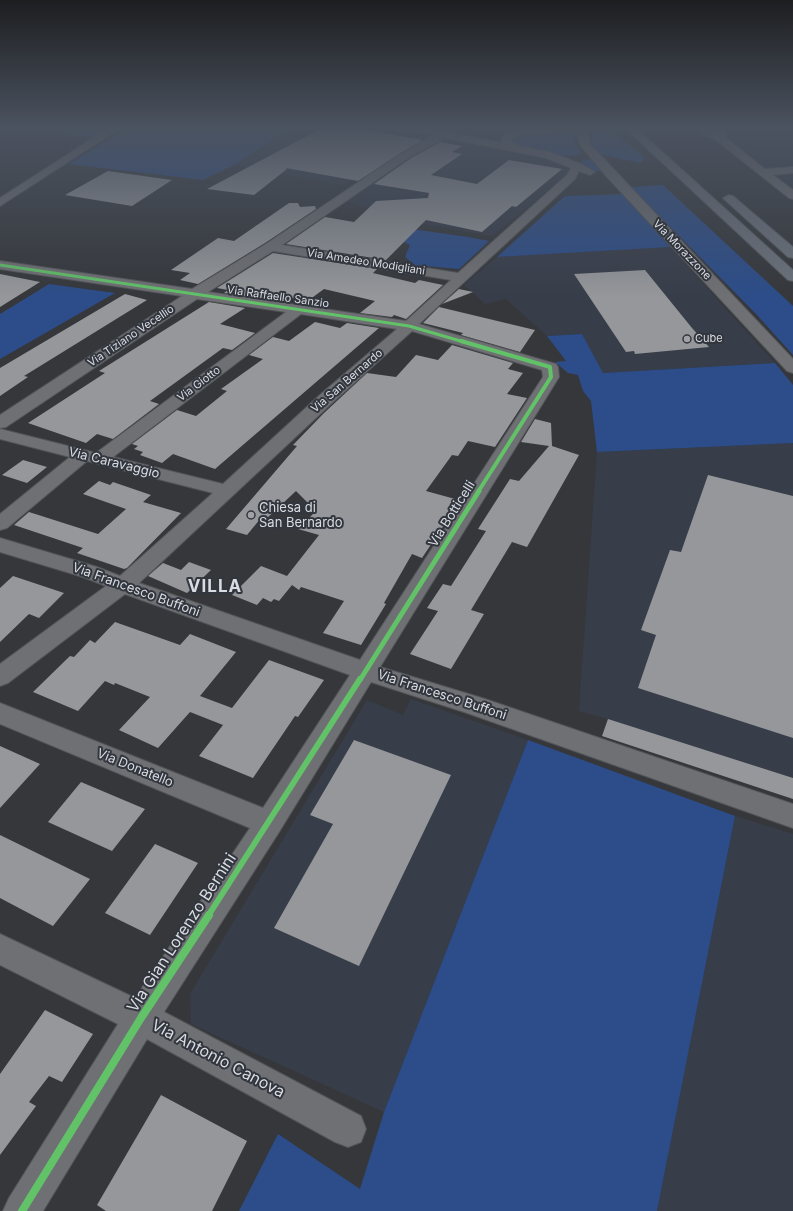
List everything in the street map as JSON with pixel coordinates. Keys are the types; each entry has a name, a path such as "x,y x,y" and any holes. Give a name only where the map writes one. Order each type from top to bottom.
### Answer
{"highway":[{"path":"691,184 793,276"},
{"path":"723,193 793,254"}],"street":[{"path":"0,203 30,184"},
{"name":"Via Tiziano Vecellio","path":"0,423 193,295 271,246 364,184"},
{"name":"Via San Bernardo","path":"0,677 124,585 327,398 409,326 562,184"},
{"name":"Via Morazzone","path":"619,184 793,368"},
{"path":"778,184 793,196"},
{"name":"Via Amedeo Modigliani","path":"271,246 461,278"},
{"name":"Via Raffaello Sanzio","path":"1,266 409,326 550,367"},
{"name":"Via Giotto","path":"0,524 91,457 299,309"},
{"name":"Via Botticelli","path":"366,671 551,377 550,367"},
{"name":"Via Caravaggio","path":"0,434 228,490"},
{"name":"Via Francesco Buffoni","path":"0,545 90,572 366,671 476,706 793,816"},
{"name":"Via Gian Lorenzo Bernini","path":"22,1211 141,1018 269,823 366,671"},
{"name":"Via Donatello","path":"0,713 269,823"},
{"name":"Via Antonio Canova","path":"0,948 141,1018 348,1129"}],"shaded area":[{"path":"373,184 556,184 492,236 406,221 346,201"},
{"path":"782,184 793,184 793,192"},
{"path":"663,185 793,306 793,355 756,314 631,187"},
{"path":"623,194 670,247 497,257 565,196"},
{"path":"405,228 489,241 459,269 415,265 405,257 410,245 389,234"},
{"path":"670,247 775,363 603,373 582,334 547,336 506,299 485,304 464,285 497,257"},
{"path":"49,284 115,293 0,359 0,314"},
{"path":"582,334 603,373 775,363 793,385 793,443 597,452 591,401 583,391 578,375 568,373 555,362 566,361 547,336"},
{"path":"793,443 793,799 602,736 608,719 579,711 597,452"},
{"path":"411,699 528,740 384,1112 191,1024 190,994 367,700 403,715"},
{"path":"528,740 735,816 657,1211 239,1211 278,1134 360,1189 384,1112"},
{"path":"735,816 793,834 793,1211 657,1211"}],"building":[{"path":"86,184 167,184 132,206 65,195"},
{"path":"217,184 269,184 254,195 207,189"},
{"path":"374,184 544,184 516,207 512,206 482,232 426,220 386,260 286,244 325,217 354,222 376,201 428,198 429,193"},
{"path":"289,203 298,203 300,207 315,206 316,209 265,243 198,284 180,280 190,273 171,270 218,238 234,241"},
{"path":"273,253 377,269 373,273 415,283 419,280 443,285 406,319 394,315 392,317 360,313 375,301 324,289 309,300 265,295 260,298 224,293 228,290 217,288"},
{"path":"645,270 709,347 635,354 634,351 626,352 574,274"},
{"path":"0,274 40,282 0,307"},
{"path":"459,289 473,292 442,304"},
{"path":"125,294 147,300 24,376 28,377 0,396 0,368"},
{"path":"209,302 245,308 220,324 255,333 232,350 223,348 150,401 159,404 113,439 97,434 86,443 28,423 105,373 99,371"},
{"path":"439,307 535,330 520,352 461,335 463,333 423,323"},
{"path":"315,322 340,328 347,323 379,328 215,469 173,454 162,463 140,455 143,452 134,449 138,446 132,444 177,410 196,416 227,391 221,389 263,359 249,355 273,337 289,341"},
{"path":"452,345 513,363 508,369 523,373 507,394 527,398 495,447 468,441 458,456 452,455 426,491 455,499 449,508 454,510 422,558 412,554 384,603 386,604 361,645 323,633 344,601 301,587 299,590 292,585 279,601 274,599 271,602 263,598 257,605 232,595 261,566 287,576 319,535 298,529 316,511 296,491 265,520 261,518 247,535 226,529 297,446 293,445 324,413 367,373 396,377 416,355 438,360"},
{"path":"535,419 551,423 552,446 579,455 527,547 512,542 471,610 484,614 451,669 410,654 438,611 427,608 443,584 451,586 486,531 478,529 510,479 519,481 549,446 521,442"},
{"path":"23,460 47,467 27,483 2,475"},
{"path":"708,475 793,496 793,738 638,688 656,635 641,630 670,550 681,552"},
{"path":"99,481 110,485 113,482 151,495 143,502 181,513 127,568 124,569 77,553 83,548 14,525 29,512 98,534 126,509 83,494"},
{"path":"189,562 211,570 187,593 148,576 163,563 181,570"},
{"path":"13,576 64,593 39,618 29,614 0,642 0,588"},
{"path":"115,622 180,645 190,634 236,652 200,696 232,708 269,660 324,680 298,717 295,716 253,778 199,756 223,725 190,712 158,748 119,730 150,697 115,683 114,685 105,681 78,711 33,692 70,656 74,657 90,640 95,643"},
{"path":"608,719 793,778 793,799 602,736"},
{"path":"354,740 451,775 359,966 274,928 333,824 310,815"},
{"path":"0,746 40,764 0,808"},
{"path":"81,782 145,809 112,851 48,822"},
{"path":"0,835 90,879 53,926 0,898"},
{"path":"155,844 198,863 150,935 105,913"},
{"path":"45,1010 93,1034 62,1082 49,1076 29,1102 36,1106 0,1155 0,1074"},
{"path":"161,1095 247,1141 212,1211 106,1211 97,1205"}],"cycle path":[{"path":"0,265 409,326 550,367 551,377 269,823 141,1018 22,1211"}],"place":[{"name":"Cube","path":"687,339"},
{"name":"Chiesa di San Bernardo","path":"251,515"}],"district":[{"name":"VILLA","path":"215,587"}]}
